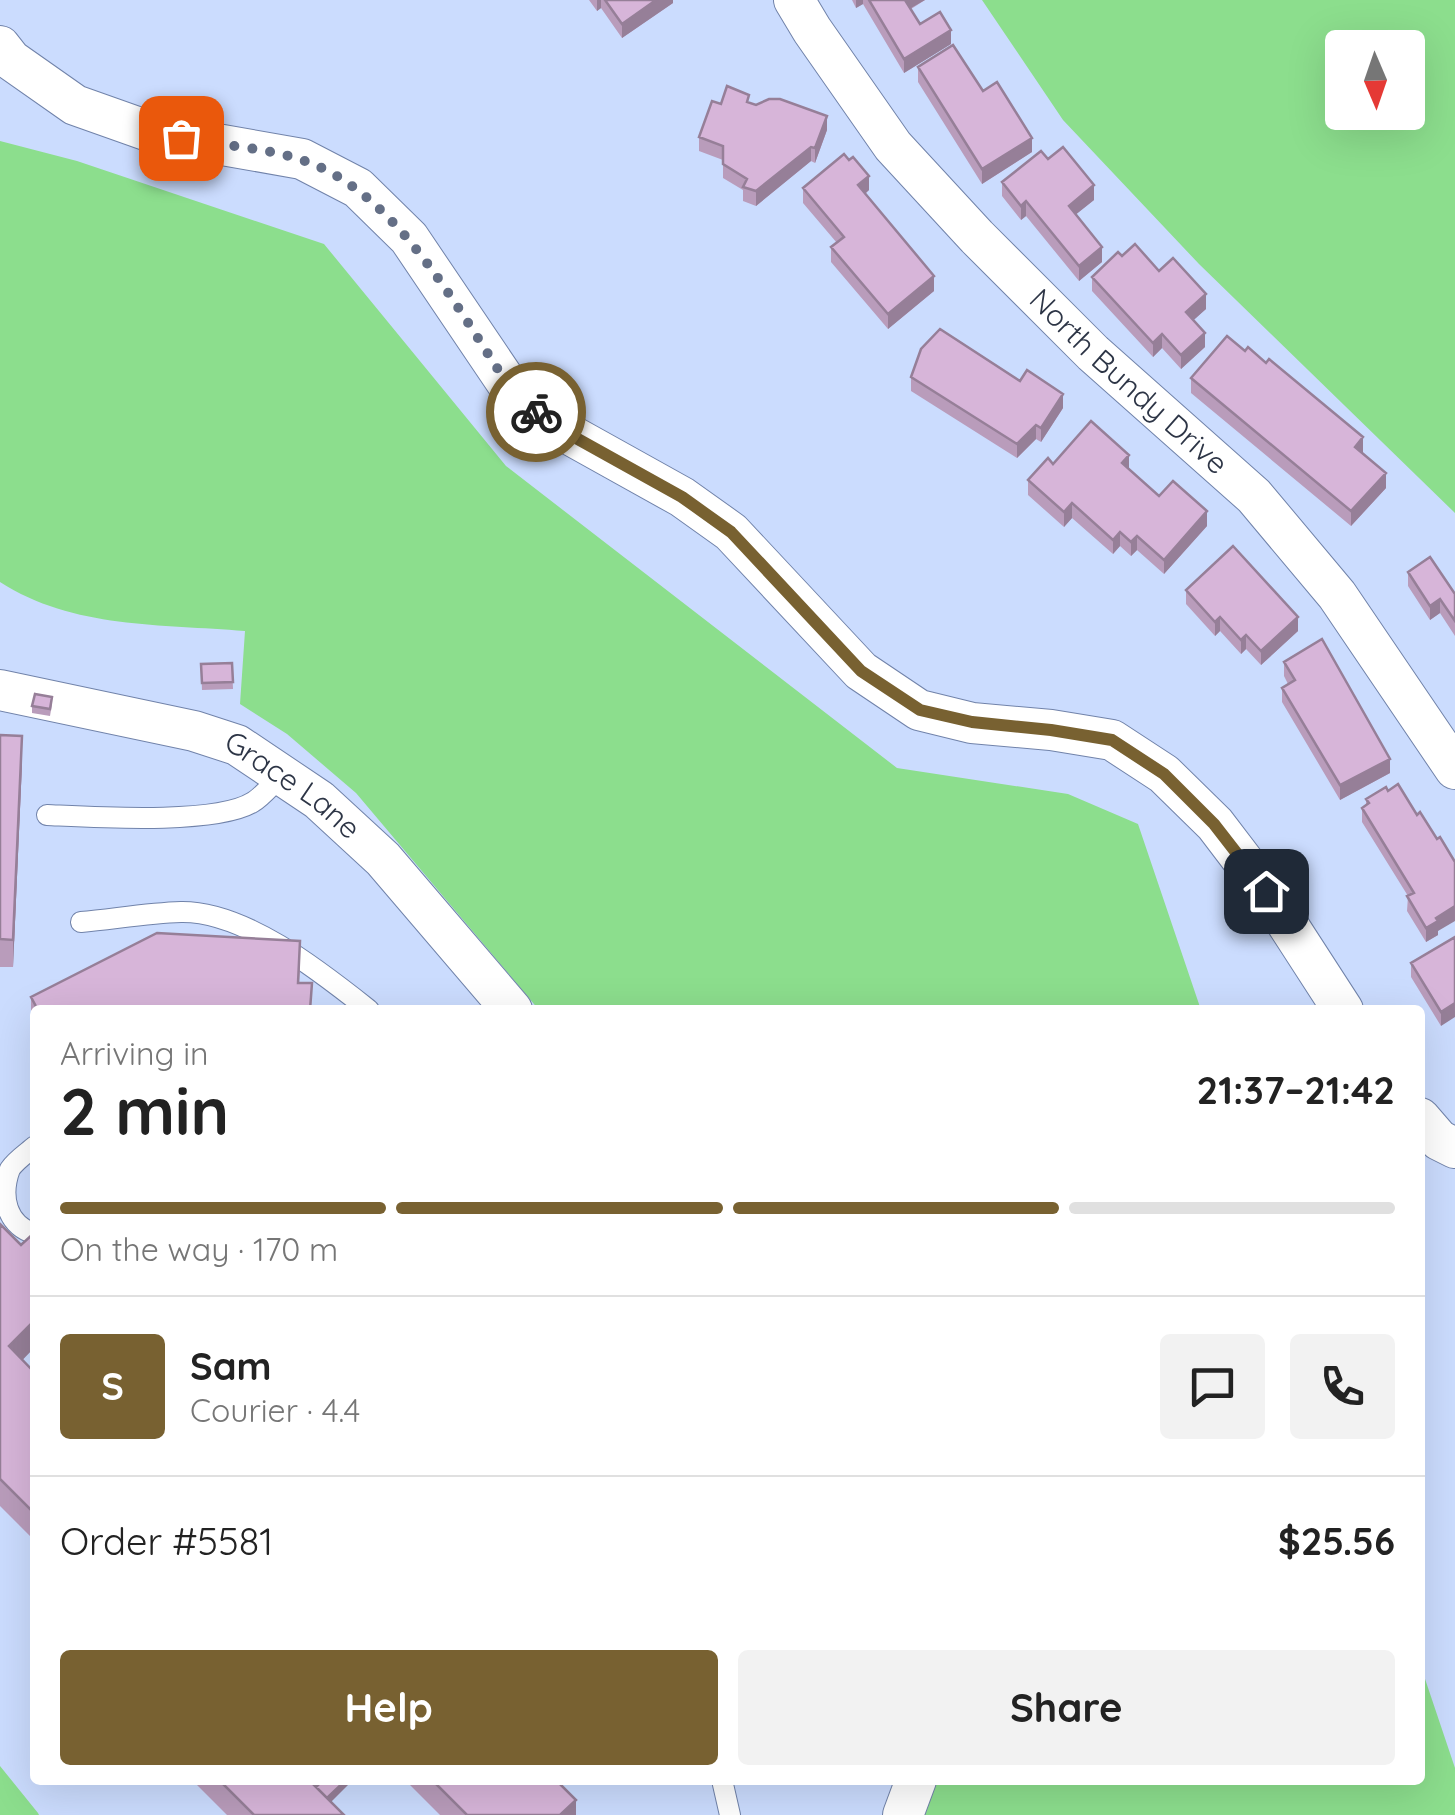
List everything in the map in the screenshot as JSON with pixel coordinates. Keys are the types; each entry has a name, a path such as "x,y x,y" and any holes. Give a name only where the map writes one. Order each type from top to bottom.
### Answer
{"street":[{"name":"North Bundy Drive","path":"794,0 893,146 977,237 1093,353 1254,496 1338,595 1455,769"},
{"path":"0,46 10,60 75,105 154,133 302,160 358,188 409,238 515,395 558,428 682,497 731,532 861,671 920,710 972,722 1112,740 1164,774 1214,824 1266,891 1340,1005"},
{"name":"Grace Lane","path":"0,690 194,731 237,745 319,800 384,859 508,1005"},
{"path":"1425,1124 1439,1140 1455,1148"},
{"path":"904,1815 914,1785"}],"lane":[{"path":"47,815 147,818 216,813 252,803 282,774"},
{"path":"81,922 184,912 220,918 307,960 362,1005"},
{"path":"30,1150 11,1166 2,1184 1,1203 9,1219 30,1232"},
{"path":"723,1785 730,1815"}],"green space":[{"path":"982,0 1455,0 1455,513 1199,264 1063,120"},
{"path":"0,141 77,161 324,244 506,466 897,768 1068,794 1138,824 1199,1005 535,1005 356,793 287,734 240,704 245,631 150,625 88,616 28,597 0,582"},
{"path":"1425,1679 1455,1768 1455,1815 920,1815 931,1785 1425,1785"},
{"path":"0,1766 38,1813 39,1815 0,1815"}],"building":[{"path":"605,0 656,0 622,24"},
{"path":"869,0 905,0 920,24 940,12 951,30 904,59"},
{"path":"953,45 983,91 997,82 1032,138 982,169 918,67"},
{"path":"727,86 749,95 747,102 756,105 780,99 827,116 815,148 811,147 756,191 743,187 747,179 723,164 723,146 699,137 712,101 721,104"},
{"path":"1063,147 1094,185 1069,206 1102,247 1079,266 1026,201 1021,206 1002,182 1041,151 1048,159"},
{"path":"844,154 849,160 853,157 869,176 858,185 934,276 888,314 831,247 844,237 803,188"},
{"path":"1135,244 1159,271 1173,258 1206,294 1186,312 1205,333 1181,355 1162,334 1153,343 1092,277 1118,252 1122,256"},
{"path":"940,329 1020,381 1027,370 1063,394 1041,428 1036,425 1017,444 911,377 921,349"},
{"path":"1227,336 1266,363 1269,359 1363,437 1355,447 1386,473 1351,511 1191,378"},
{"path":"1091,421 1129,455 1122,463 1159,496 1173,481 1207,511 1164,560 1137,536 1131,542 1120,532 1113,540 1072,503 1064,512 1028,480 1048,458 1053,464"},
{"path":"1233,546 1298,617 1261,651 1246,635 1241,640 1220,617 1215,622 1186,590"},
{"path":"1430,557 1455,594 1455,621 1440,599 1430,606 1408,572"},
{"path":"1322,639 1390,759 1340,785 1282,688 1295,680 1284,662"},
{"path":"232,663 233,682 202,683 201,664"},
{"path":"35,694 52,697 50,709 32,706"},
{"path":"0,735 22,736 13,940 0,939"},
{"path":"1398,784 1455,862 1455,906 1426,928 1407,896 1414,893 1362,808 1369,803 1366,799"},
{"path":"157,933 300,941 298,983 312,983 310,1005 35,1005 31,997"},
{"path":"1455,937 1455,1003 1441,1012 1411,963"},
{"path":"0,1224 21,1245 30,1237 30,1325 9,1346 30,1368 30,1509 0,1479"},
{"path":"224,1785 314,1785 344,1815 254,1815"},
{"path":"318,1785 341,1785 327,1798"},
{"path":"437,1785 561,1785 576,1800 560,1815 467,1815"}],"way so far":[{"path":"181,138 302,160 358,188 409,238 515,395 536,412"}],"route":[{"path":"536,412 682,497 731,532 861,671 920,710 972,722 1112,740 1164,774 1214,824 1266,891"}]}
